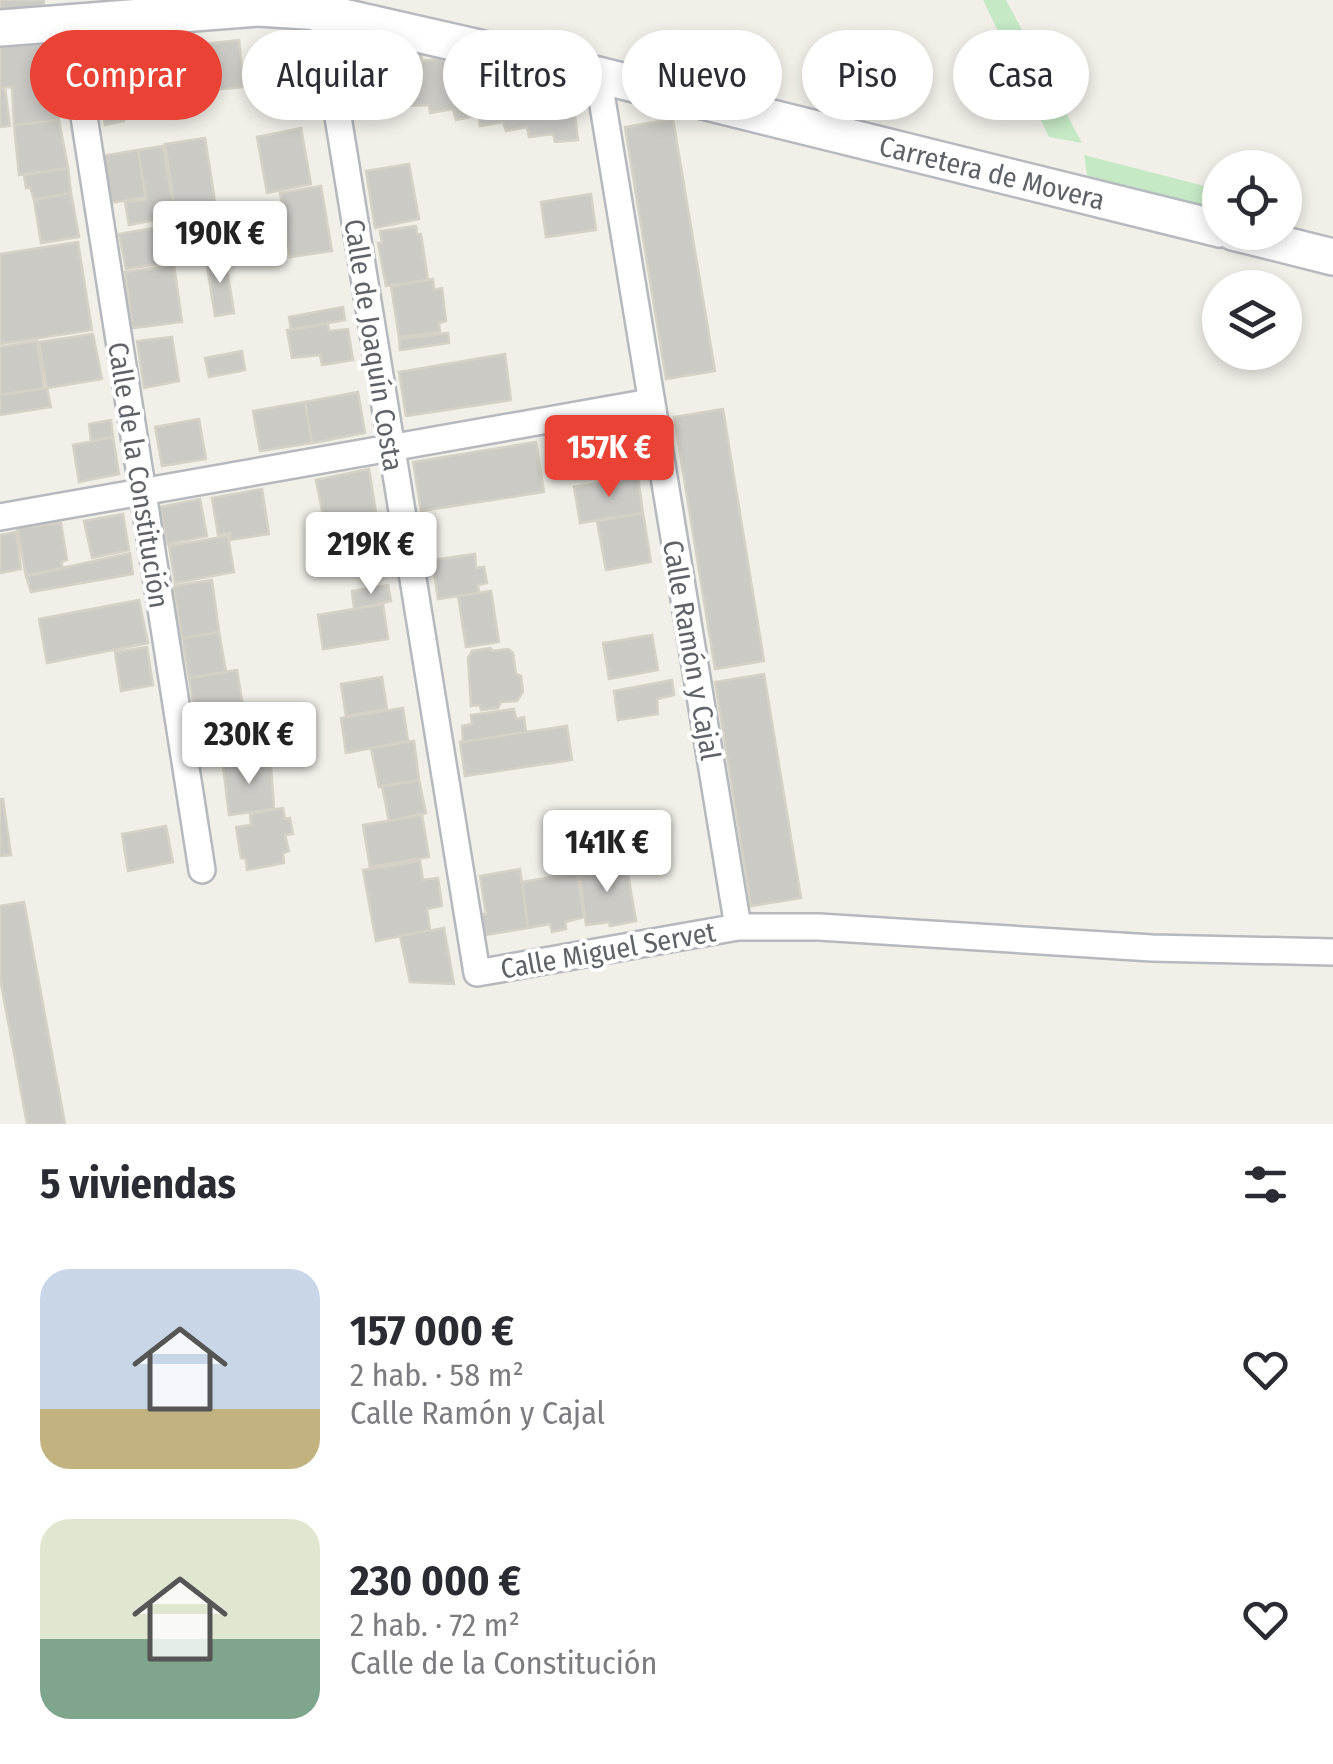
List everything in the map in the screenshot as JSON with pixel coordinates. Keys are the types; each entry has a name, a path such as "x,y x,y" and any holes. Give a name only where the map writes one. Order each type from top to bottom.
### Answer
{"main road":[{"name":"Carretera de Movera","path":"0,28 82,14 258,8 321,12 443,40"},
{"name":"Carretera de Movera","path":"602,76 1202,225"},
{"path":"1302,249 1333,257"}],"street":[{"name":"Calle de Joaquín Costa","path":"321,12 476,972"},
{"name":"Calle de la Constitución","path":"82,14 141,491 202,870"},
{"name":"Calle Ramón y Cajal","path":"602,100 738,928"},
{"path":"0,517 650,402"},
{"name":"Calle Miguel Servet","path":"476,972 738,928 819,927 1152,948 1333,952"}],"green space":[{"path":"983,0 1006,0 1022,30 997,30"},
{"path":"1041,120 1070,120 1082,143 1049,137"},
{"path":"1084,155 1202,185 1202,205 1088,181"}],"building":[{"path":"0,0 44,0 44,10 0,13"},
{"path":"239,40 242,87 222,89 222,42"},
{"path":"30,41 30,120 59,120 14,125 12,87 0,88 0,45"},
{"path":"443,58 443,111 430,113 429,105 423,105 423,61"},
{"path":"0,88 5,88 10,126 0,127"},
{"path":"59,120 68,168 19,175 14,125"},
{"path":"479,120 576,120 578,140 555,142 553,134 529,137 527,127 506,131 503,122 480,126"},
{"path":"673,120 715,371 666,379 625,127"},
{"path":"301,128 311,184 267,193 257,137"},
{"path":"205,138 217,214 177,221 165,144"},
{"path":"163,146 175,216 129,225 125,202 146,200 138,150"},
{"path":"138,150 146,197 110,203 102,156"},
{"path":"409,164 419,219 375,228 366,171"},
{"path":"68,168 71,193 34,200 24,175"},
{"path":"321,186 332,251 290,257 280,193"},
{"path":"71,193 79,237 41,243 34,200"},
{"path":"591,194 596,230 546,237 541,202"},
{"path":"217,217 224,254 126,269 119,234"},
{"path":"416,226 417,234 421,234 428,280 386,286 378,243 382,243 380,231"},
{"path":"78,242 92,330 0,344 0,254"},
{"path":"225,256 234,313 215,316 206,259"},
{"path":"174,265 182,322 133,328 125,272"},
{"path":"433,279 434,290 442,288 446,321 439,323 440,332 399,337 391,286"},
{"path":"343,307 345,320 291,330 289,317"},
{"path":"328,323 329,331 348,329 353,360 322,365 320,355 292,358 287,330"},
{"path":"448,333 449,343 400,350 399,339"},
{"path":"93,334 102,379 47,388 39,342"},
{"path":"172,337 179,381 144,388 137,341"},
{"path":"37,341 44,388 0,395 0,347"},
{"path":"242,351 245,370 209,377 205,358"},
{"path":"505,354 511,400 406,416 399,372"},
{"path":"47,388 51,407 0,415 0,395"},
{"path":"358,392 365,433 312,443 305,402"},
{"path":"305,402 312,443 260,451 253,411"},
{"path":"723,409 764,661 715,669 674,417"},
{"path":"199,419 206,459 162,466 155,427"},
{"path":"111,420 113,437 91,441 89,424"},
{"path":"113,437 119,474 79,482 73,445"},
{"path":"536,442 544,492 421,511 413,462"},
{"path":"369,469 376,512 324,521 316,480"},
{"path":"638,477 643,513 580,523 574,487"},
{"path":"262,489 269,534 230,540 230,533 218,535 212,498"},
{"path":"200,499 207,536 167,544 160,507"},
{"path":"643,513 651,562 606,570 597,521"},
{"path":"123,514 129,550 92,558 84,521"},
{"path":"61,523 67,560 61,562 63,569 26,576 17,528"},
{"path":"16,532 21,569 0,573 0,535"},
{"path":"228,536 234,572 175,583 169,546"},
{"path":"130,553 133,574 31,592 26,576"},
{"path":"475,554 476,568 484,567 487,583 478,585 479,593 438,599 432,560"},
{"path":"212,580 219,632 182,638 173,586"},
{"path":"388,585 391,601 354,609 352,591"},
{"path":"491,591 499,642 466,647 458,596"},
{"path":"139,600 148,643 47,663 39,619"},
{"path":"383,604 388,639 323,649 318,615"},
{"path":"219,632 226,672 189,678 182,638"},
{"path":"652,635 658,670 609,679 603,643"},
{"path":"147,647 153,685 121,691 115,652"},
{"path":"490,648 513,653 523,692 517,701 481,710 480,705 471,706 468,658 472,651"},
{"path":"237,670 244,712 196,721 189,678"},
{"path":"764,674 801,898 751,906 715,682"},
{"path":"382,677 387,709 346,716 341,684"},
{"path":"672,680 674,695 657,699 658,714 618,720 614,691"},
{"path":"403,708 408,741 346,753 341,718"},
{"path":"514,709 516,719 524,717 526,732 463,742 462,726 472,724 471,715"},
{"path":"253,714 260,756 218,764 212,722"},
{"path":"567,726 572,760 465,776 460,742"},
{"path":"414,741 419,780 379,787 371,748"},
{"path":"265,757 267,768 271,766 274,809 229,815 223,766"},
{"path":"419,780 426,813 389,821 382,786"},
{"path":"3,799 11,855 0,856"},
{"path":"283,808 293,834 285,835 289,851 283,853 284,863 247,870 236,827 251,825 250,814"},
{"path":"422,815 429,857 370,867 363,825"},
{"path":"166,826 173,862 128,871 122,834"},
{"path":"420,861 423,880 438,878 442,906 427,909 430,930 376,941 363,870"},
{"path":"626,862 636,921 586,925 579,871"},
{"path":"520,869 528,928 485,935 480,876"},
{"path":"577,873 584,917 565,922 566,929 552,932 550,924 528,928 522,882"},
{"path":"24,902 65,1124 27,1124 0,978 0,906"},
{"path":"444,928 454,984 410,982 400,936"}]}
